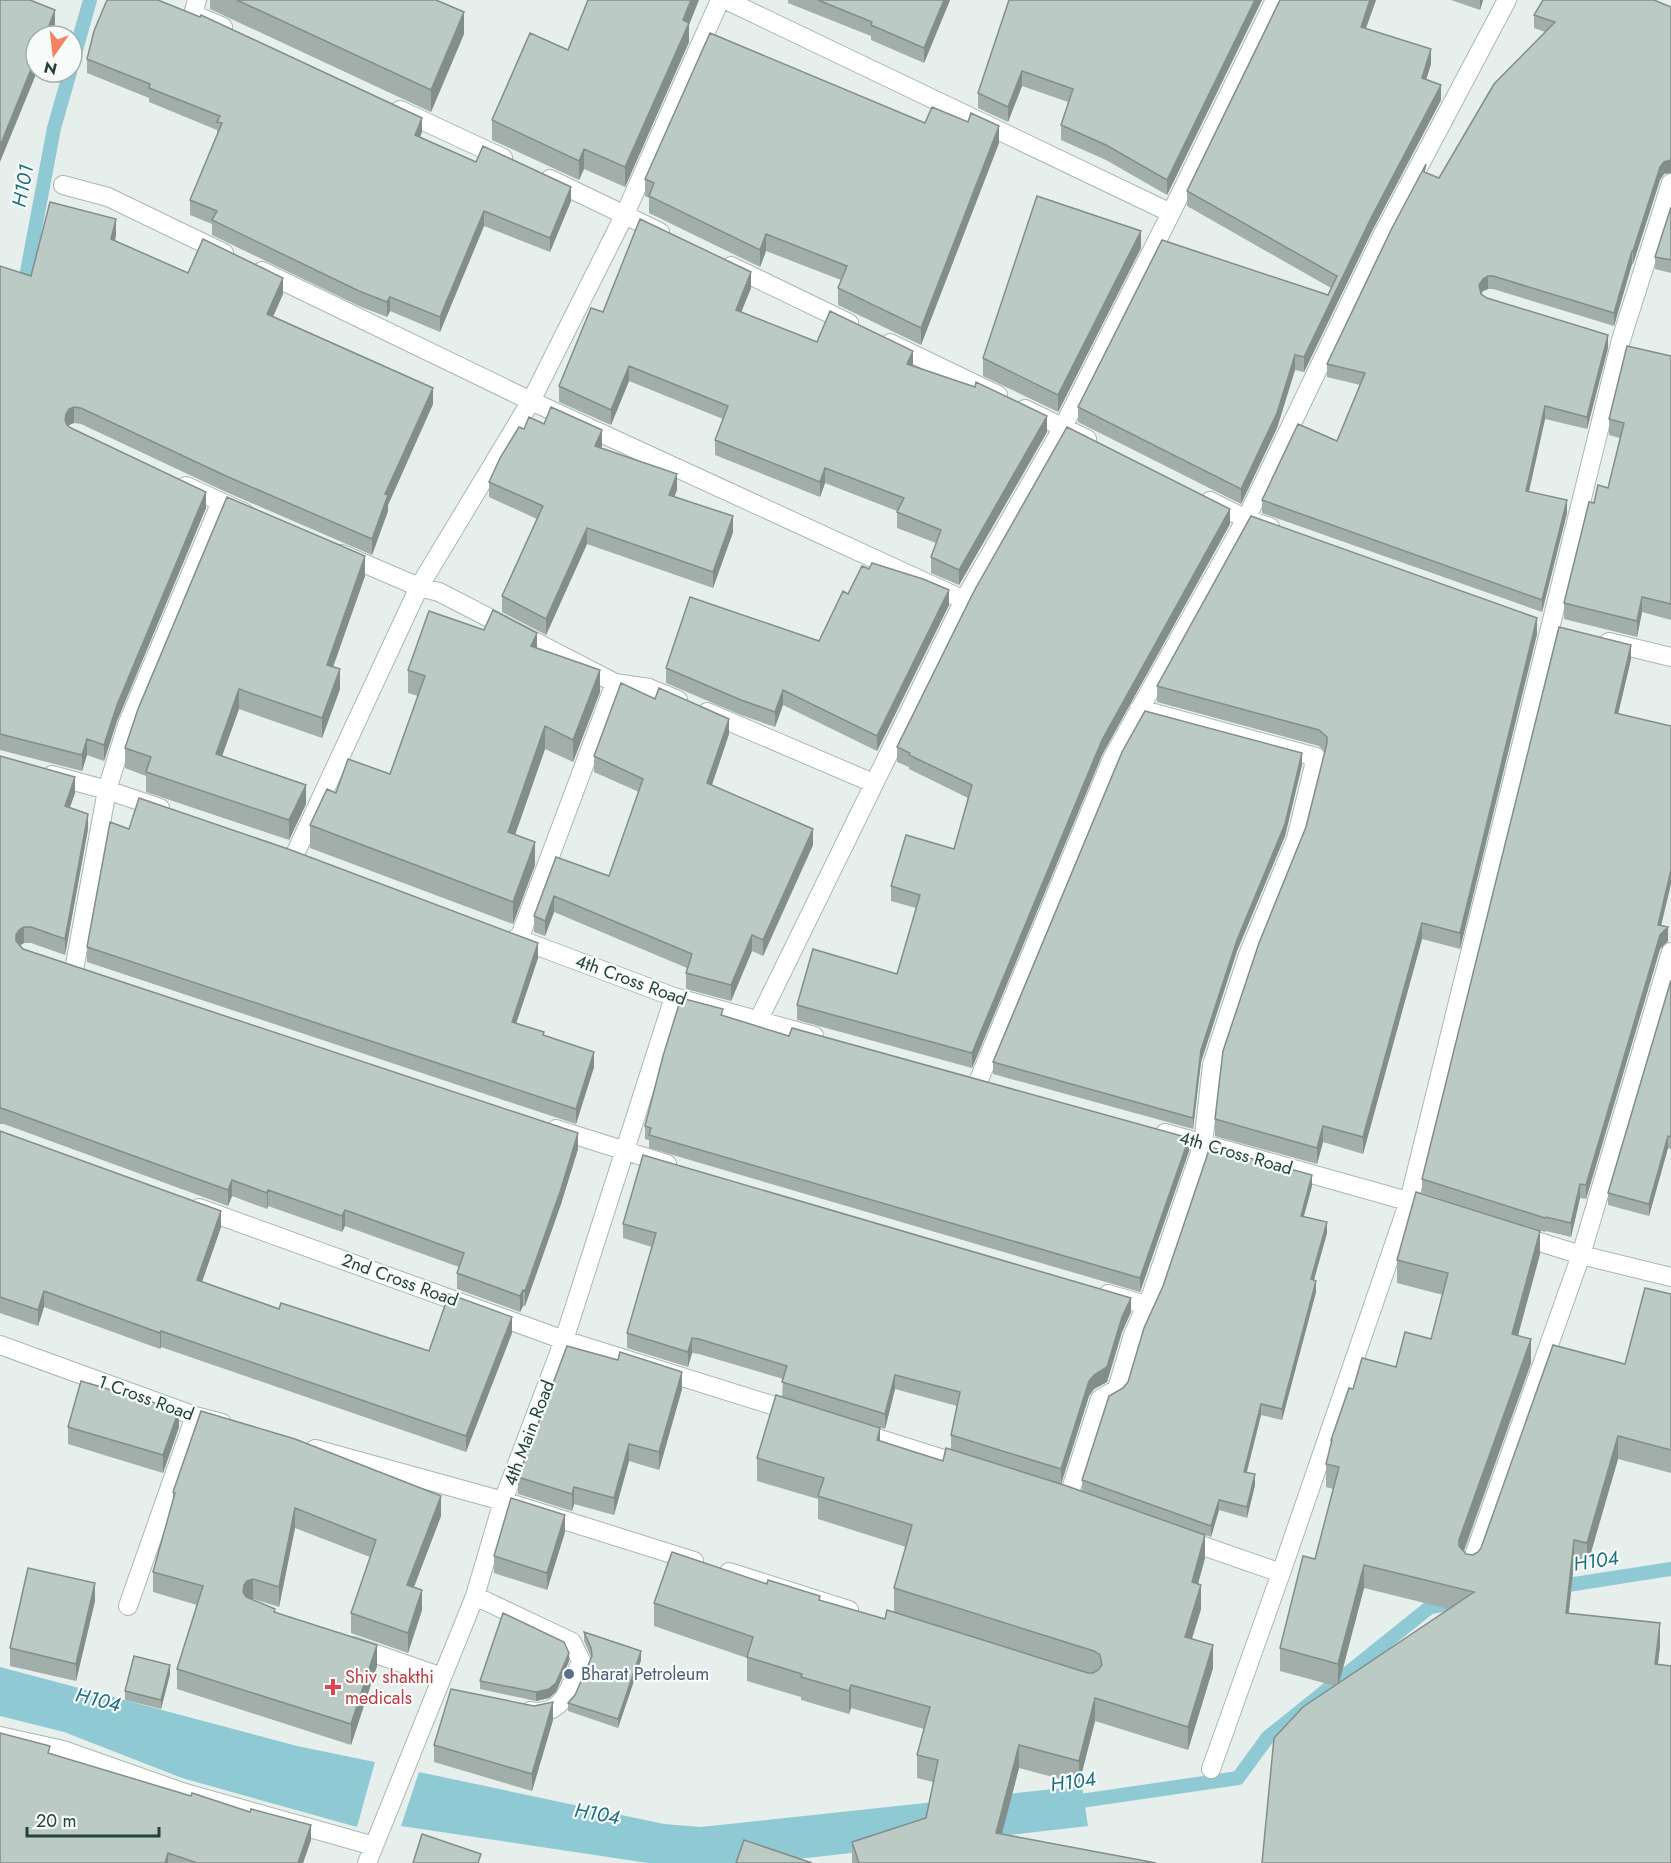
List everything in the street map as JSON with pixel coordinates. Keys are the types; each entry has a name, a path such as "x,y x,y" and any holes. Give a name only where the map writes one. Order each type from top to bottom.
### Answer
{"street":[{"path":"197,0 193,14 236,34"},
{"path":"295,854 419,587 531,401 625,214 720,0"},
{"path":"726,0 1170,213"},
{"path":"758,1021 964,600 1063,427 1275,0"},
{"path":"1000,1088 972,1080 1112,759 1246,519 1382,236 1507,0"},
{"path":"387,104 517,164"},
{"path":"539,174 678,240"},
{"path":"1211,1769 1409,1201 1545,625 1621,340 1671,183"},
{"path":"63,185 108,197 531,401 964,600"},
{"path":"711,256 1104,448"},
{"path":"1599,333 1621,340"},
{"path":"169,478 265,521"},
{"path":"1195,494 1246,519 1284,532"},
{"path":"55,963 80,972 107,790 127,725 221,502"},
{"path":"331,549 419,587 439,592 615,683 649,688 873,783"},
{"path":"1545,625 1572,633"},
{"path":"1594,638 1671,657"},
{"path":"519,939 615,683"},
{"path":"1068,1498 1100,1399 1117,1389 1133,1335 1152,1293 1203,1144 1212,1065 1248,955 1296,838 1316,757 1139,709"},
{"path":"32,769 107,790 173,813"},
{"name":"4th Cross Road","path":"497,931 674,998 835,1042"},
{"path":"1470,1567 1581,1255 1671,952"},
{"name":"4th Main Road","path":"367,1863 475,1596 503,1501 564,1340 674,998"},
{"path":"534,1122 681,1168"},
{"name":"4th Cross Road","path":"1147,1128 1452,1215"},
{"name":"2nd Cross Road","path":"180,1201 564,1340 816,1419"},
{"path":"1506,1231 1581,1255 1671,1277"},
{"path":"1089,1288 1146,1305"},
{"name":"1 Cross Road","path":"0,1345 195,1416 241,1429"},
{"path":"128,1606 195,1416"},
{"path":"839,1426 987,1473"},
{"path":"298,1444 503,1501 865,1615"},
{"path":"1169,1534 1281,1573"},
{"path":"475,1596 572,1642 581,1660 565,1699 554,1708 536,1712 514,1708"},
{"path":"332,1638 439,1684 458,1696"},
{"path":"0,1736 63,1750 185,1793 374,1846"}],"water":[{"path":"0,1667 297,1746 375,1762 357,1827 182,1778 64,1732 0,1716"},
{"path":"419,1772 664,1824 701,1827 1082,1786 1088,1826 763,1863 648,1863 401,1826"}],"building":[{"path":"0,0 30,0 55,10 50,24 24,24 25,84 0,146"},
{"path":"107,0 158,0 200,17 201,15 422,118 415,135 476,162 483,146 571,187 550,238 484,211 440,317 390,297 387,302 359,291 212,220 217,211 190,200 222,123 217,122 220,116 149,88 150,84 87,59 94,31"},
{"path":"237,0 436,0 464,12 431,90"},
{"path":"588,0 691,0 683,20 689,23 625,167 584,149 579,161 492,120 530,33 568,50"},
{"path":"818,0 944,0 924,48 871,25 872,22"},
{"path":"1009,0 1255,0 1167,180 1106,145 1061,125 1073,89 1022,71 1008,107 978,93"},
{"path":"1280,0 1370,0 1361,27 1431,49 1422,78 1441,85 1372,216 1304,357 1295,355 1277,413 1241,489 1078,407 1162,240 1328,295 1337,276 1187,191"},
{"path":"1543,0 1654,0 1671,7 1671,160 1664,162 1660,167 1614,313 1493,276 1483,279 1479,285 1481,294 1487,298 1608,335 1587,417 1545,406 1526,491 1567,500 1542,600 1262,500 1298,424 1337,441 1365,373 1327,364 1392,228 1426,164 1424,172 1439,178 1494,84 1555,22 1534,15"},
{"path":"710,33 925,123 932,107 968,122 971,113 999,126 921,328 838,288 847,266 766,234 760,250 649,196 654,183 645,179"},
{"path":"1037,196 1141,231 1058,395 983,358"},
{"path":"50,202 116,219 111,239 188,273 203,239 283,278 267,314 433,388 385,494 388,495 372,539 226,476 81,408 69,409 65,420 71,428 206,492 117,705 104,745 87,739 82,755 0,734 0,266 31,276"},
{"path":"1671,207 1671,260 1655,257"},
{"path":"640,219 751,272 736,310 817,342 830,311 913,351 907,364 975,387 976,382 1047,416 959,570 931,557 941,530 897,512 904,498 825,468 820,482 715,440 728,406 629,366 611,410 559,386 591,308 603,312"},
{"path":"1627,346 1671,356 1671,604 1642,597 1637,621 1564,603 1589,502 1594,503 1598,485 1608,488 1624,423 1609,419"},
{"path":"551,407 602,430 595,446 677,474 669,495 733,516 713,572 587,528 546,619 502,596 543,506 489,482 500,458 519,427 524,429 529,417 544,424"},
{"path":"1067,427 1230,509 1102,740 972,1053 797,1005 813,949 897,974 920,895 891,886 906,835 954,849 972,785 897,747 974,591"},
{"path":"227,497 365,556 327,665 340,669 322,718 239,689 216,754 306,785 289,820 146,772 151,757 125,748 138,709"},
{"path":"1251,516 1537,618 1460,933 1422,923 1363,1137 1323,1126 1317,1148 1215,1119 1223,1051 1259,943 1306,827 1327,737 1319,730 1157,686"},
{"path":"872,563 949,590 877,736 783,690 775,712 666,668 690,597 819,641 843,591 848,594 862,566 869,569"},
{"path":"493,610 537,633 531,646 600,670 573,740 545,726 508,832 535,842 513,902 310,825 327,789 336,793 348,759 390,774 425,676 408,670 429,611 484,630"},
{"path":"1559,627 1631,645 1615,713 1671,726 1671,870 1658,925 1668,927 1660,935 1586,1185 1580,1184 1571,1223 1545,1218 1422,1179"},
{"path":"621,683 655,699 659,688 729,719 707,783 813,829 763,940 752,935 731,985 686,973 692,954 554,896 545,921 534,916 556,857 609,876 643,779 594,756"},
{"path":"1145,711 1302,753 1285,824 1237,940 1201,1050 1193,1118 993,1062 1122,752"},
{"path":"0,756 75,777 65,806 88,814 65,939 31,927 24,927 16,935 16,941 23,949 578,1133 525,1291 523,1290 520,1296 457,1273 464,1253 345,1210 342,1216 232,1180 228,1190 0,1108"},
{"path":"139,798 291,850 538,943 512,1022 594,1052 576,1109 87,947 110,822 129,829"},
{"path":"1671,980 1671,1137 1668,1136 1649,1204 1608,1193"},
{"path":"681,998 723,1009 721,1015 789,1036 792,1028 1189,1138 1140,1278 649,1135 651,1128 645,1126"},
{"path":"0,1131 221,1211 197,1280 279,1309 281,1303 429,1351 449,1294 512,1317 466,1436 161,1331 160,1333 44,1291 38,1310 0,1297"},
{"path":"1210,1147 1312,1175 1301,1216 1327,1222 1311,1279 1316,1281 1282,1409 1261,1404 1244,1472 1255,1474 1247,1507 1219,1500 1211,1526 1082,1480 1109,1396 1123,1388 1128,1382 1144,1328 1163,1286"},
{"path":"643,1155 1131,1298 1122,1317 1107,1367 1089,1381 1061,1469 951,1435 960,1392 895,1375 885,1414 782,1382 787,1366 699,1339 692,1338 688,1352 627,1333 656,1233 623,1224"},
{"path":"1416,1192 1540,1231 1512,1334 1531,1339 1459,1540 1459,1546 1466,1554 1473,1555 1481,1548 1553,1345 1625,1364 1645,1288 1671,1294 1671,1450 1618,1436 1587,1543 1574,1540 1566,1613 1660,1623 1655,1664 1671,1666 1671,1863 1262,1863 1274,1738 1303,1707 1474,1592 1364,1565 1338,1664 1280,1648 1303,1556 1315,1559 1339,1467 1326,1464 1331,1440 1349,1388 1353,1389 1362,1358 1396,1367 1405,1332 1431,1339 1448,1273 1397,1260"},
{"path":"567,1346 618,1360 620,1352 682,1372 659,1452 629,1444 614,1498 574,1487 572,1494 518,1477"},
{"path":"81,1381 179,1410 163,1455 68,1427"},
{"path":"776,1395 880,1428 877,1440 943,1461 946,1448 1064,1485 1205,1535 1192,1582 1201,1585 1185,1637 1213,1645 1188,1727 1095,1698 1079,1761 1019,1745 996,1833 1156,1863 859,1863 852,1842 926,1818 938,1760 917,1755 930,1707 851,1685 849,1691 801,1677 802,1674 747,1657 753,1637 654,1603 672,1552 767,1584 768,1580 820,1596 819,1600 885,1619 887,1610 1088,1673 1093,1673 1102,1665 1100,1655 1094,1651 894,1588 912,1525 818,1496 824,1478 757,1458"},
{"path":"201,1411 295,1439 441,1496 407,1585 422,1590 408,1633 351,1613 376,1540 295,1508 279,1587 253,1579 244,1585 243,1592 246,1597 275,1609 274,1612 377,1645 351,1724 177,1669 203,1586 153,1572 175,1493 173,1492"},
{"path":"511,1498 565,1515 547,1573 494,1556"},
{"path":"28,1568 95,1583 76,1664 10,1648"},
{"path":"503,1613 564,1642 569,1653 556,1683 549,1689 536,1692 480,1681"},
{"path":"584,1632 641,1651 618,1719 568,1703 575,1695 592,1656"},
{"path":"134,1656 170,1665 161,1700 125,1691"},
{"path":"451,1689 534,1706 553,1702 532,1774 434,1745"},
{"path":"0,1733 50,1746 48,1753 191,1796 192,1793 250,1812 251,1809 311,1825 298,1863 197,1863 168,1853 165,1863 0,1863"},
{"path":"422,1834 481,1854 478,1863 413,1863"},
{"path":"744,1840 812,1863 736,1863"}],"waterway":[{"name":"H101","path":"83,24 90,0"},
{"name":"H101","path":"23,293 54,128 67,84"},
{"name":"H104","path":"1555,1587 1671,1569"},
{"name":"H104","path":"1067,1803 1238,1778 1268,1737 1430,1607 1453,1603"}],"place":[{"name":"Bharat Petroleum","path":"569,1674"},
{"name":"Shiv shakthi medicals","path":"333,1687"}]}
